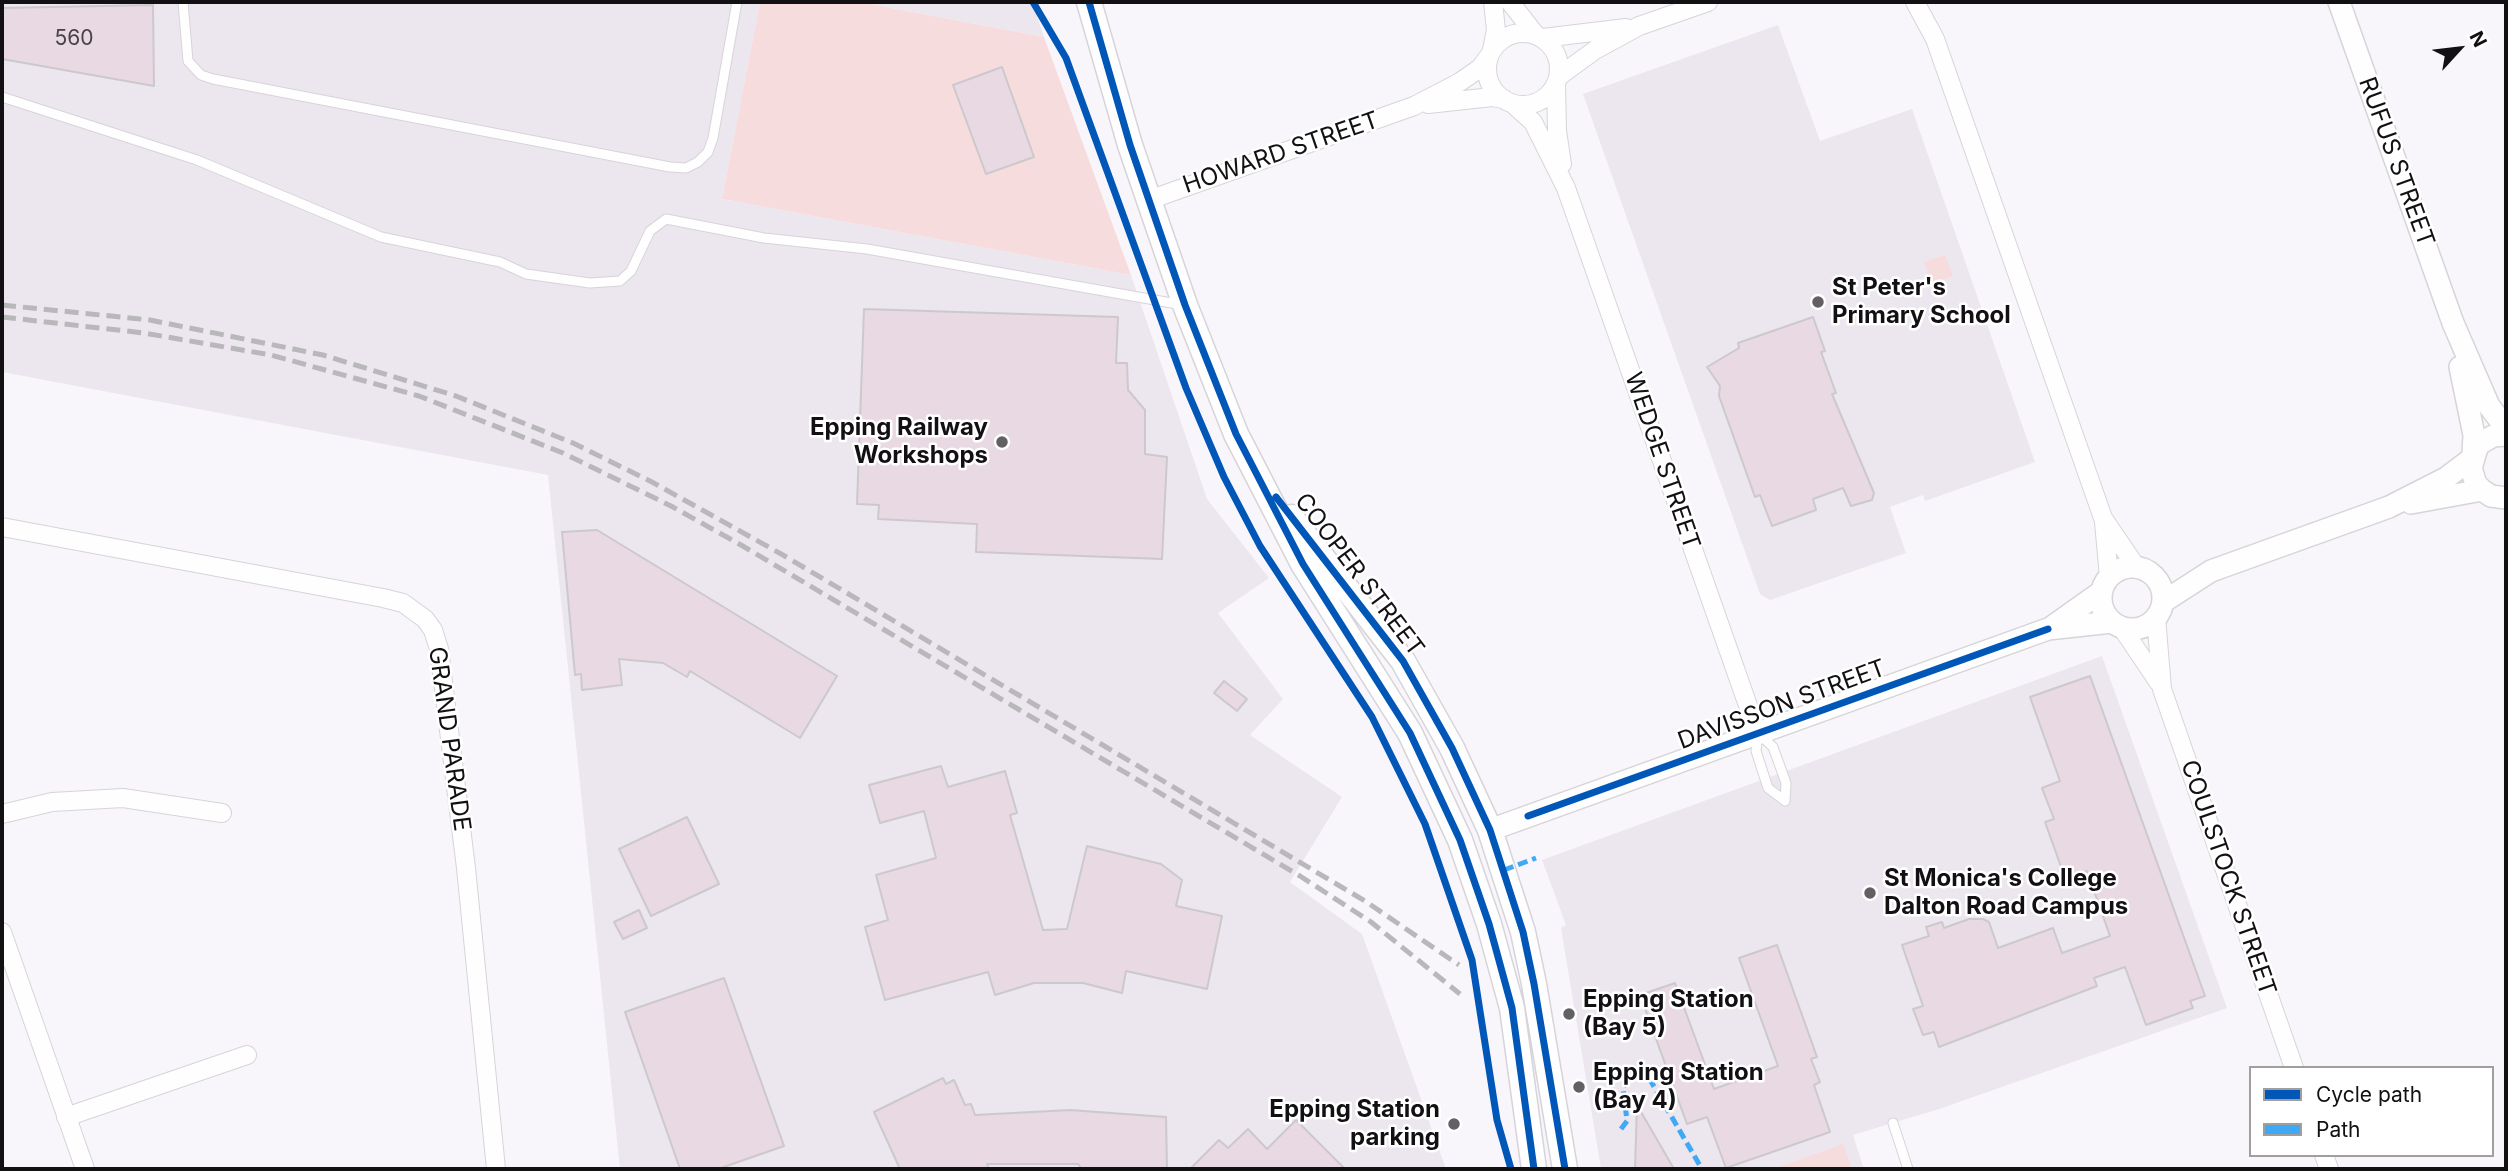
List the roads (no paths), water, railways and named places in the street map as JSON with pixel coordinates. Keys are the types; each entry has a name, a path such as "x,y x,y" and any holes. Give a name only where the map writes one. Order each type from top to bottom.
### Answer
{"main road":[{"name":"COOPER STREET","path":"1073,2 1130,145 1185,305 1242,448 1303,564 1410,733 1461,840 1489,924 1511,1008 1534,1169"},
{"name":"COOPER STREET","path":"1089,2 1130,145"},
{"name":"COOPER STREET","path":"1242,448 1304,534 1403,661 1452,748 1490,830 1523,932 1565,1169"},
{"name":"DAVISSON STREET","path":"1461,840 1490,830"}],"street":[{"path":"1493,2 1496,30 1489,80 1508,101 1534,103 1551,92 1557,80 1595,50 1639,26 1708,2"},
{"path":"1510,2 1557,55 1557,80"},
{"path":"1915,2 1934,39 2103,519 2105,613 2117,625 2141,628 2159,610 2211,571 2389,507 2446,478 2472,456 2485,440 2506,435"},
{"path":"1928,2 1934,39"},
{"name":"RUFUS STREET","path":"2339,2 2453,323 2489,407 2506,428"},
{"path":"1491,53 1511,35 1539,36 1639,26"},
{"name":"HOWARD STREET","path":"1149,200 1414,106 1460,82 1480,68 1491,53"},
{"name":"WEDGE STREET","path":"1557,80 1557,131 1566,188"},
{"name":"HOWARD STREET","path":"1414,106 1492,97 1508,101"},
{"name":"WEDGE STREET","path":"1508,101 1533,122 1566,188 1758,734"},
{"name":"RUFUS STREET","path":"2453,323 2474,435 2472,476 2493,495"},
{"path":"2389,507 2493,495 2506,512"},
{"path":"2103,519 2162,593 2159,610"},
{"name":"GRAND PARADE","path":"2,527 383,598 403,603 425,619 433,630 439,649 466,868 496,1169"},
{"path":"2105,585 2117,571 2211,571"},
{"name":"DAVISSON STREET","path":"2048,629 2105,585"},
{"name":"COULSTOCK STREET","path":"2159,610 2162,689"},
{"name":"DAVISSON STREET","path":"1490,830 2048,629 2117,625"},
{"name":"COULSTOCK STREET","path":"2117,625 2162,689 2293,1066"},
{"path":"2,814 52,802 123,798 222,813"},
{"path":"2,932 85,1169"},
{"path":"66,1117 247,1055"}],"lane":[{"path":"183,2 188,61 201,75 213,79 686,168 708,152 713,138 737,2"},
{"path":"2,97 197,159 381,237 500,262 526,274 590,283 620,281 631,271 650,231 666,219 764,238 867,249 1185,305"},
{"path":"1758,734 1775,753 1786,783 1784,801 1768,788 1756,751 1758,734"},
{"path":"1893,1123 1908,1169"}],"railway":[{"path":"2,305 150,320 323,355 456,396 573,443 652,482 783,555 1365,901 1459,965"},
{"path":"2,317 144,333 271,355 419,396 563,453 671,506 741,545 1300,876 1371,922 1460,994"}],"place":[{"name":"St Peter's Primary School","path":"1818,302"},
{"name":"Epping Railway Workshops","path":"1002,442"},
{"name":"St Monica's College Dalton Road Campus","path":"1870,893"},
{"name":"Epping Station (Bay 5)","path":"1569,1014"},
{"name":"Epping Station (Bay 4)","path":"1579,1087"},
{"name":"Epping Station parking","path":"1454,1124"}]}
